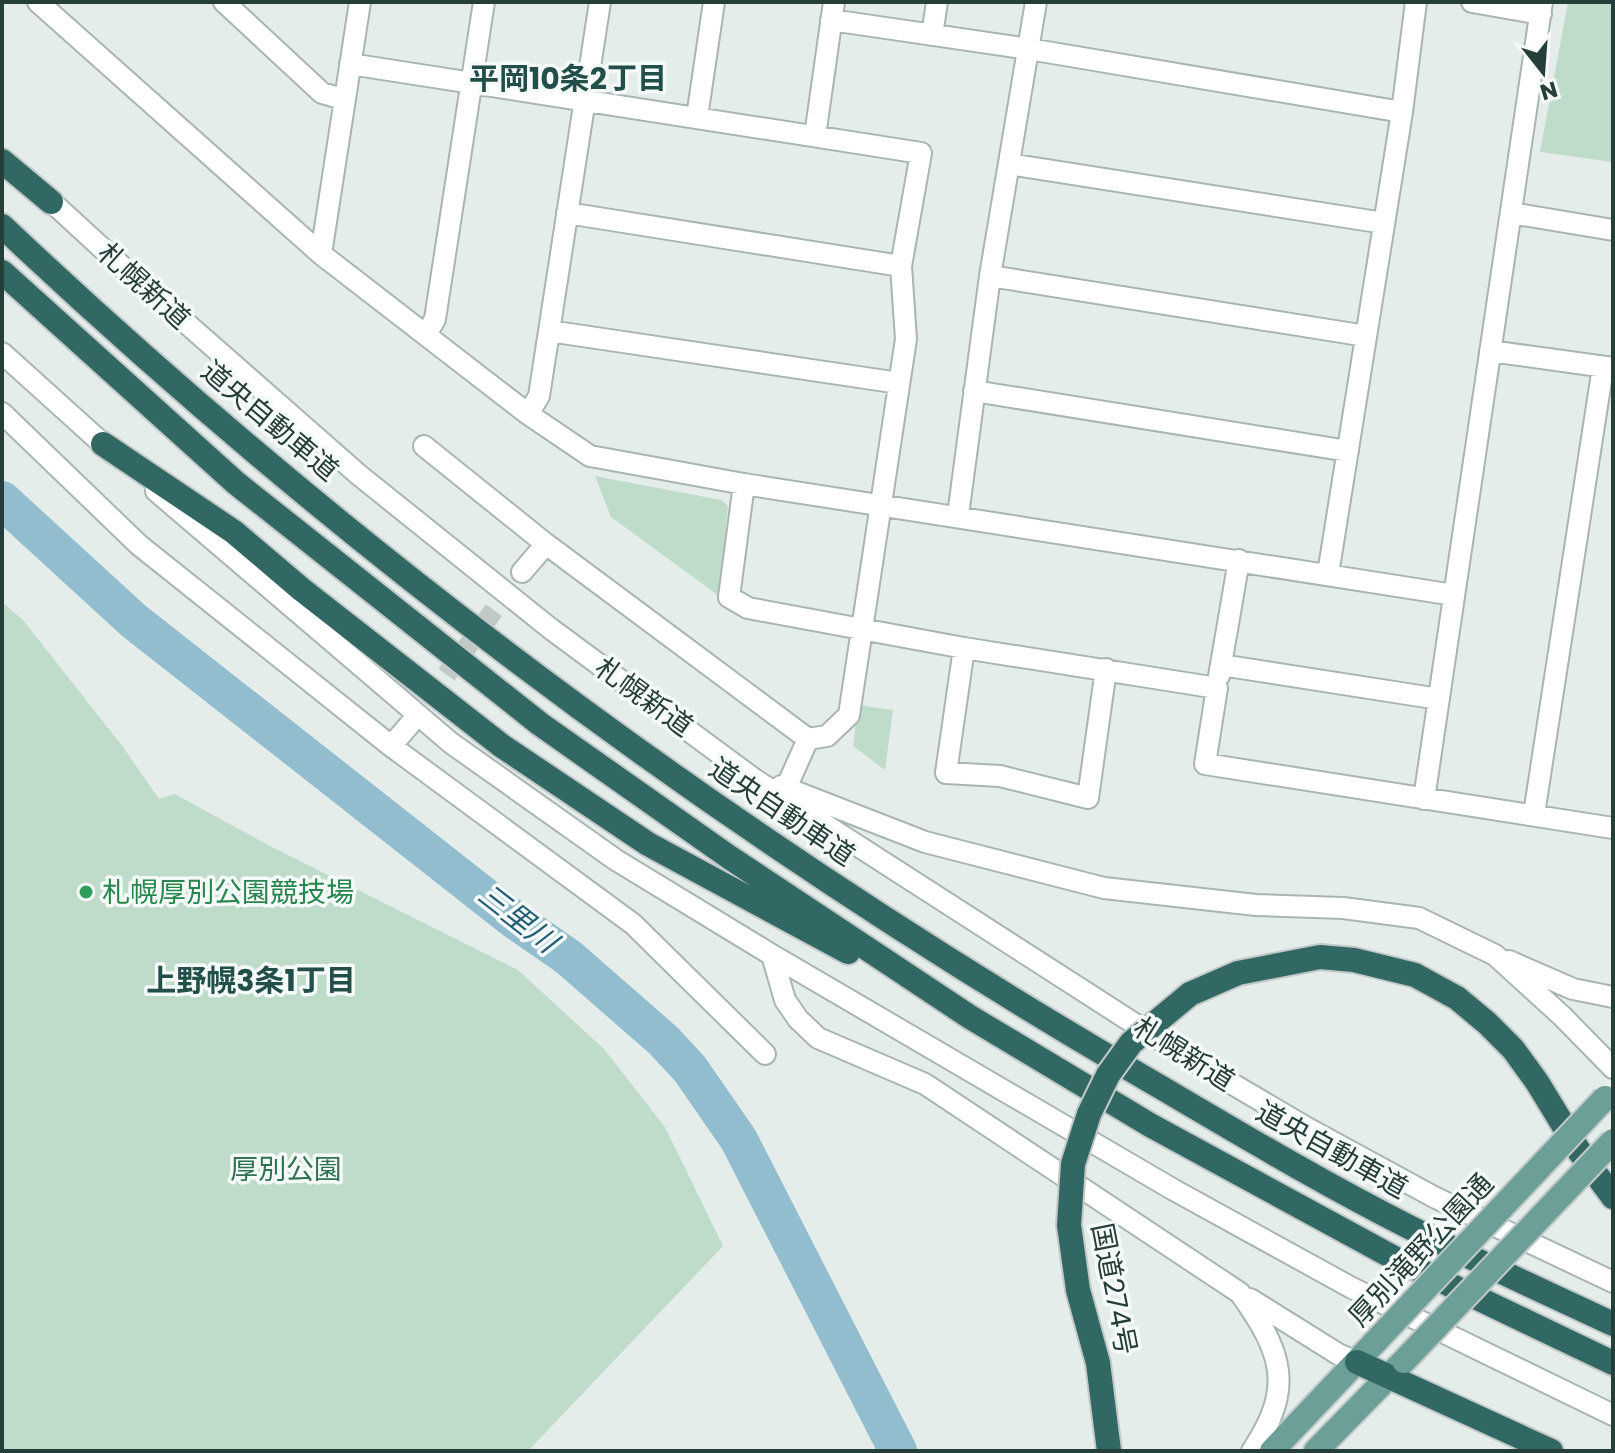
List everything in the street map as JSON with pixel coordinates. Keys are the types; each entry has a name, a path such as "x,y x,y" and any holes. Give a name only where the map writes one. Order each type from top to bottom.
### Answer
{"highway":[{"path":"2,161 51,202"},
{"name":"道央自動車道","path":"2,226 239,436 409,577 569,701 753,830 993,989 1229,1127 1406,1225 1613,1324"},
{"path":"2,272 236,483 540,724 729,857 970,1017 1150,1125 1398,1260 1613,1363"},
{"path":"103,444 234,532 301,589 502,746 648,844 970,1017"},
{"name":"国道274号","path":"1109,1451 1098,1363 1078,1290 1069,1225 1073,1164 1089,1114 1108,1075 1131,1043 1190,994 1238,973 1320,957 1354,960 1415,975 1457,998 1513,1049 1579,1151 1613,1197"},
{"path":"1357,1362 1396,1369 1551,1451"}],"main road":[{"name":"厚別滝野公園通","path":"1272,1451 1609,1094"},
{"path":"1316,1451 1613,1141"}],"street":[{"path":"38,2 321,254 528,414 590,456 744,484 958,515 1454,595"},
{"path":"224,2 322,93 343,99"},
{"path":"321,254 360,2"},
{"path":"426,335 435,319 484,2"},
{"path":"528,414 539,396 600,2"},
{"path":"697,117 714,2"},
{"path":"932,35 937,2"},
{"path":"958,515 990,276 1036,2"},
{"path":"1328,574 1402,112 1416,2"},
{"path":"1424,799 1541,8 1472,2"},
{"path":"815,136 832,11 932,35 1402,112"},
{"path":"350,64 921,153 901,266 906,339 849,715 827,736 808,739 546,544 424,446"},
{"name":"札幌新道","path":"2,148 51,202 359,475 551,629 754,779 1183,1055 1246,1092 1434,1197 1613,1282"},
{"path":"1009,164 1384,223"},
{"path":"567,213 901,266"},
{"path":"1511,213 1613,230"},
{"path":"990,276 1366,336"},
{"path":"549,331 899,383"},
{"path":"1490,351 1608,367 1534,814"},
{"path":"2,353 103,444 451,743 616,860 1174,1190 1352,1288 1613,1415"},
{"path":"974,391 1348,451"},
{"path":"2,413 139,545 391,746 633,924 765,1054"},
{"path":"744,484 729,597 748,608 964,648 1217,688"},
{"path":"522,572 546,544"},
{"path":"1239,560 1205,764 1613,828"},
{"path":"964,648 946,773 1000,776 1088,798 1106,669"},
{"path":"1221,665 1439,699"},
{"path":"391,746 411,723"},
{"path":"786,788 808,739"},
{"path":"754,779 786,788 925,842 1104,888 1256,905 1343,908 1419,918 1573,989 1613,997"},
{"path":"772,955 785,1000 798,1019 818,1038 925,1084 1240,1293 1338,1354 1357,1362"},
{"path":"1495,955 1613,1068"},
{"path":"1240,1293 1264,1328 1275,1352 1279,1391 1268,1427 1252,1451"}],"green space":[{"path":"1568,2 1613,2 1613,162 1540,152"},
{"path":"595,476 721,500 728,506 719,596 611,517"},
{"name":"厚別公園","path":"2,602 23,620 123,747 159,799 175,794 268,845 518,970 604,1049 665,1127 723,1246 528,1451 2,1451"},
{"path":"858,705 893,710 885,770 853,746"}],"waterway":[{"name":"三里川","path":"2,500 134,621 516,921 568,957 663,1040 690,1069 739,1140 898,1451"}],"tunnel":[{"path":"411,723 522,572"}],"place":[{"name":"札幌厚別公園競技場","path":"86,892"}],"district":[{"name":"平岡10条2丁目","path":"568,78"},
{"name":"上野幌3条1丁目","path":"251,980"}]}
